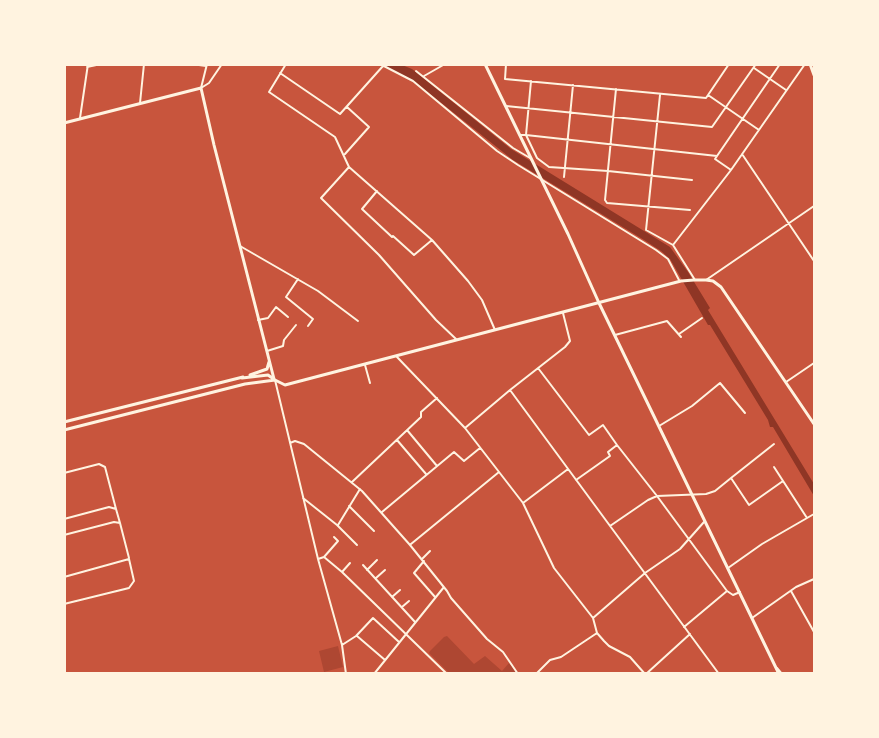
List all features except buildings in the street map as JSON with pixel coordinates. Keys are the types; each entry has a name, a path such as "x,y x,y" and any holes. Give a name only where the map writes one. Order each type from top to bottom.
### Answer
{"street":[{"path":"80,119 87,66 101,64"},
{"path":"140,104 144,64"},
{"path":"192,64 206,65 201,88 214,145 275,380 318,559 342,645 346,674"},
{"path":"64,123 201,88 209,83 222,64"},
{"path":"286,64 269,92 335,137 349,167 432,240 482,300 495,330"},
{"path":"424,76 445,64"},
{"path":"485,64 781,674"},
{"path":"506,64 505,79 706,98 729,64"},
{"path":"731,170 715,159 780,64"},
{"path":"673,246 731,170 805,64"},
{"path":"810,64 814,75"},
{"path":"280,73 340,114 381,65 413,81 497,151 656,250 668,259 680,281"},
{"path":"506,106 712,127 755,66 786,91"},
{"path":"416,71 513,148 531,159"},
{"path":"531,81 526,135 537,158 549,167 692,180"},
{"path":"564,177 573,85"},
{"path":"616,89 605,200 607,203 690,210"},
{"path":"660,94 646,230 673,246 694,280"},
{"path":"708,95 759,130"},
{"path":"344,155 369,127 347,107"},
{"path":"520,135 717,156"},
{"path":"742,154 814,261"},
{"path":"349,167 321,198 379,255 436,320 457,340"},
{"path":"377,191 362,209 392,236 414,255 432,240"},
{"path":"706,280 814,206"},
{"path":"240,246 318,291 358,321"},
{"path":"811,255 814,252"},
{"path":"298,279 286,297 313,319 308,326"},
{"path":"242,378 268,375 285,385 680,281 706,280 721,286 814,424"},
{"path":"258,320 268,318 276,307 288,317"},
{"path":"465,428 565,347 570,341 563,313"},
{"path":"615,335 667,321 680,336 702,318"},
{"path":"266,351 284,346 284,340 296,325"},
{"path":"397,357 465,428 523,503 554,567 593,618 597,633 609,646 630,657 646,674 690,634"},
{"path":"64,422 242,378 267,369 269,361"},
{"path":"786,382 814,363"},
{"path":"365,365 370,382"},
{"path":"538,368 588,435 603,425 727,591 733,594 740,592"},
{"path":"64,430 245,384 275,380"},
{"path":"659,426 692,406 720,383 745,413"},
{"path":"510,390 719,674"},
{"path":"352,482 421,417 421,412 437,399"},
{"path":"407,430 437,466"},
{"path":"397,440 427,475"},
{"path":"290,443 295,441 304,444 360,489 423,560 451,598 487,639 503,652 518,674"},
{"path":"610,526 657,496 706,494 715,491 774,444"},
{"path":"576,480 610,456 608,452 617,445"},
{"path":"382,512 454,452 464,461 480,448"},
{"path":"64,473 99,464 105,467 134,581 129,588 64,604"},
{"path":"774,467 807,518"},
{"path":"523,503 568,469"},
{"path":"410,545 499,472"},
{"path":"731,478 749,505 783,481"},
{"path":"338,525 360,489"},
{"path":"303,498 338,525 357,545"},
{"path":"349,506 374,531"},
{"path":"64,519 109,507 116,510"},
{"path":"728,568 762,544 814,514"},
{"path":"593,618 645,573 680,549 705,520"},
{"path":"64,535 114,522 120,523"},
{"path":"318,559 324,557 338,541 334,537"},
{"path":"429,551 414,573 435,597"},
{"path":"324,557 447,674"},
{"path":"64,577 129,559"},
{"path":"367,570 377,560"},
{"path":"342,572 350,563"},
{"path":"363,565 415,622"},
{"path":"375,579 385,570"},
{"path":"752,618 791,591 814,579"},
{"path":"374,674 444,587"},
{"path":"392,597 400,590"},
{"path":"684,627 727,591"},
{"path":"791,591 814,632"},
{"path":"401,607 408,601"},
{"path":"342,645 356,636 373,618 399,642"},
{"path":"536,674 550,660 561,657 597,633"},
{"path":"356,636 385,660"}],"shaded area":[{"path":"384,65 402,65 412,69 511,149 670,247 710,308 708,310 814,484 814,496 670,259 644,240 513,160 420,86"},
{"path":"447,636 474,664 485,656 502,671 509,663 517,673 449,673 429,653"},
{"path":"338,646 343,667 324,672 319,651"}]}
